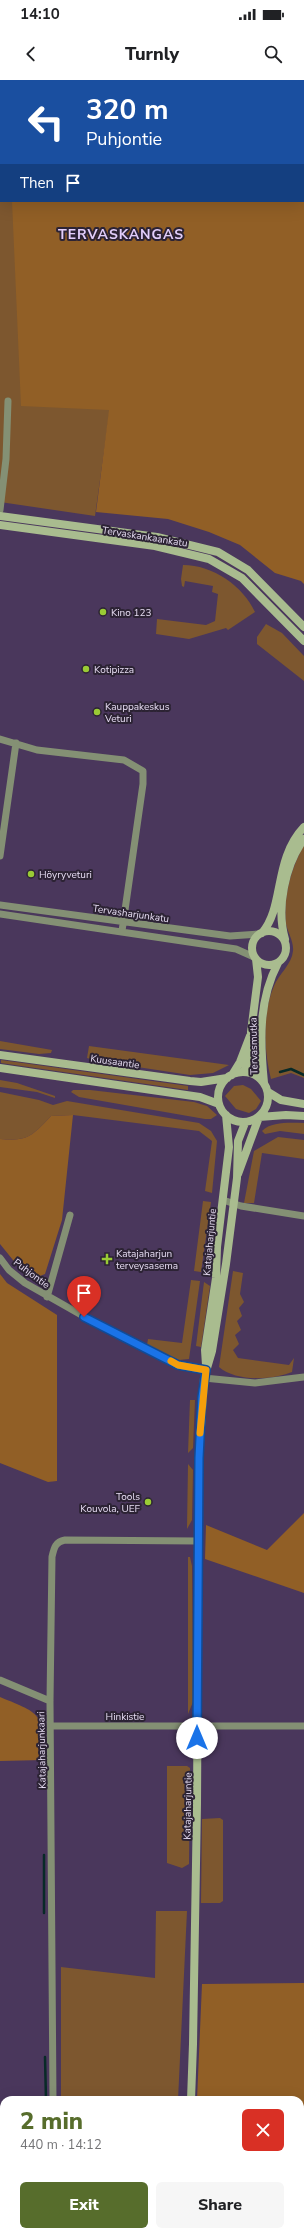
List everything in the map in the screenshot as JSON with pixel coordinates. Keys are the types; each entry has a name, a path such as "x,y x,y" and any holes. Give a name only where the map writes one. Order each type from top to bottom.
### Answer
{"street":[{"path":"0,510 6,459 8,401"},
{"name":"Tervaskankaankatu","path":"0,516 150,536 213,550 235,561 248,570 304,626"},
{"name":"Tervaskankaankatu","path":"0,525 155,546 209,559 242,578 304,641"},
{"path":"0,739 37,750 124,760 143,771 143,784 122,931"},
{"path":"0,856 16,743"},
{"path":"304,828 287,852 272,917 252,946 255,958 266,965 278,963 284,956 286,942 282,920 284,894 293,857 304,839"},
{"name":"Tervasharjunkatu","path":"0,905 230,936 260,933"},
{"name":"Tervasharjunkatu","path":"0,914 236,949 255,958"},
{"path":"260,933 275,932 286,942"},
{"name":"Tervasmutka","path":"244,1072 252,1048 251,1032 258,977 255,958"},
{"name":"Tervasmutka","path":"264,1083 261,1046 262,1018 266,992 278,963"},
{"path":"251,1032 240,1062 220,1088 219,1104 226,1115 233,1120 245,1122 259,1117 286,1115 304,1116"},
{"name":"Kuusaantie","path":"0,1055 190,1081 201,1082 229,1077"},
{"path":"0,1068 200,1097 219,1104"},
{"path":"229,1077 244,1072 255,1075 264,1083 268,1092 267,1106 259,1117 236,1178"},
{"path":"268,1092 282,1100 304,1104"},
{"name":"Katajaharjuntie","path":"190,2096 193,2044 199,1458 205,1374 205,1350 216,1278 218,1239 224,1200 229,1147 226,1115"},
{"name":"Katajaharjuntie","path":"205,1374 212,1351 234,1204 238,1141 245,1122"},
{"path":"224,1200 234,1204 304,1216"},
{"path":"47,1296 70,1215"},
{"name":"Puhjontie","path":"0,1258 18,1277 47,1296 178,1365 205,1374 255,1383 304,1377"},
{"name":"Katajaharjunkaari","path":"54,2096 52,1726 50,1701 52,1557 56,1543 65,1540 198,1541"},
{"path":"0,1680 50,1701"},
{"name":"Hinkistie","path":"52,1726 304,1726"}],"shaded area":[{"path":"0,202 12,202 110,408 95,516 0,502"},
{"path":"12,202 304,202 304,584 301,581 275,573 240,545 209,532 168,519 96,512 109,410 21,406"},
{"path":"183,565 205,569 226,579 243,594 255,612 228,630 226,628 189,639 156,634 157,619 206,625 215,621 218,594 212,592 213,586 185,581 184,587 182,586 181,579"},
{"path":"266,624 282,633 304,656 304,681 257,644 257,637"},
{"path":"304,845 304,1078 291,1073 271,1079 265,1032 267,1008 274,986 288,965 292,956 293,944 286,924 285,914 287,894 295,863"},
{"path":"0,1041 52,1050 51,1053 39,1054 0,1049"},
{"path":"89,1046 229,1065 213,1073 190,1075 87,1058"},
{"path":"1,1060 188,1086 188,1090 1,1063"},
{"path":"0,1080 17,1083 55,1096 55,1098 37,1092 0,1087"},
{"path":"243,1085 251,1089 261,1101 256,1109 249,1113 236,1109 225,1096 234,1086"},
{"path":"73,1090 90,1090 194,1102 207,1106 217,1115 211,1119 205,1119 79,1097 71,1092"},
{"path":"0,1092 39,1100 53,1105 67,1101 199,1123 211,1131 217,1141 212,1193 205,1191 212,1141 199,1131 73,1115 51,1116 39,1128 24,1138 9,1140 0,1139"},
{"path":"73,1115 62,1220 45,1274 35,1278 17,1265 0,1244 0,1139 9,1140 24,1138 39,1128 51,1116"},
{"path":"304,1123 304,1134 280,1131 265,1134 262,1131 276,1124"},
{"path":"278,1137 304,1140 304,1159 262,1153 254,1203 244,1203 254,1151"},
{"path":"203,1201 211,1202 201,1272 194,1271"},
{"path":"233,1271 243,1273 240,1294 244,1302 239,1308 242,1316 237,1321 241,1330 235,1335 239,1344 233,1350 238,1358 289,1365 294,1358 292,1372 275,1377 255,1378 235,1375 226,1372 219,1367"},
{"path":"0,1274 7,1283 57,1315 57,1481 48,1482 0,1463"},
{"path":"191,1280 200,1281 189,1359 179,1360 147,1345 148,1339 182,1343"},
{"path":"204,1282 210,1286 201,1347 196,1346"},
{"path":"190,1400 195,1400 193,1448 188,1453"},
{"path":"188,1464 193,1470 192,1520 187,1529"},
{"path":"304,1513 304,1593 205,1559 206,1525 267,1550"},
{"path":"188,1557 190,1557 192,1566 193,1702 188,1714"},
{"path":"0,1697 33,1712 38,1718 41,1724 43,1760 0,1761"},
{"path":"167,1766 187,1766 190,1768 189,1864 182,1868 167,1863"},
{"path":"220,1818 223,1820 223,1901 220,1903 201,1903 202,1819"},
{"path":"156,1911 187,1911 178,2096 61,2096 61,1967 155,1978"},
{"path":"304,1983 304,2096 197,2096 202,1984"}],"waterway":[{"path":"280,1072 291,1069 304,1075"},
{"path":"44,1855 44,1913"},
{"path":"45,2057 46,2096"}],"slow traffic":[{"path":"171,1361 178,1365 206,1370 202,1397 200,1433"}],"place":[{"name":"Kino 123","path":"103,612"},
{"name":"Kotipizza","path":"86,669"},
{"name":"Kauppakeskus Veturi","path":"97,712"},
{"name":"Höyryveturi","path":"31,874"},
{"name":"Katajaharjun terveysasema","path":"107,1259"},
{"name":"Tools Kouvola, UEF","path":"148,1502"}],"district":[{"name":"TERVASKANGAS","path":"121,234"}],"route":[{"path":"84,1317 178,1365 206,1370 202,1397 199,1458 197,1738"}]}
